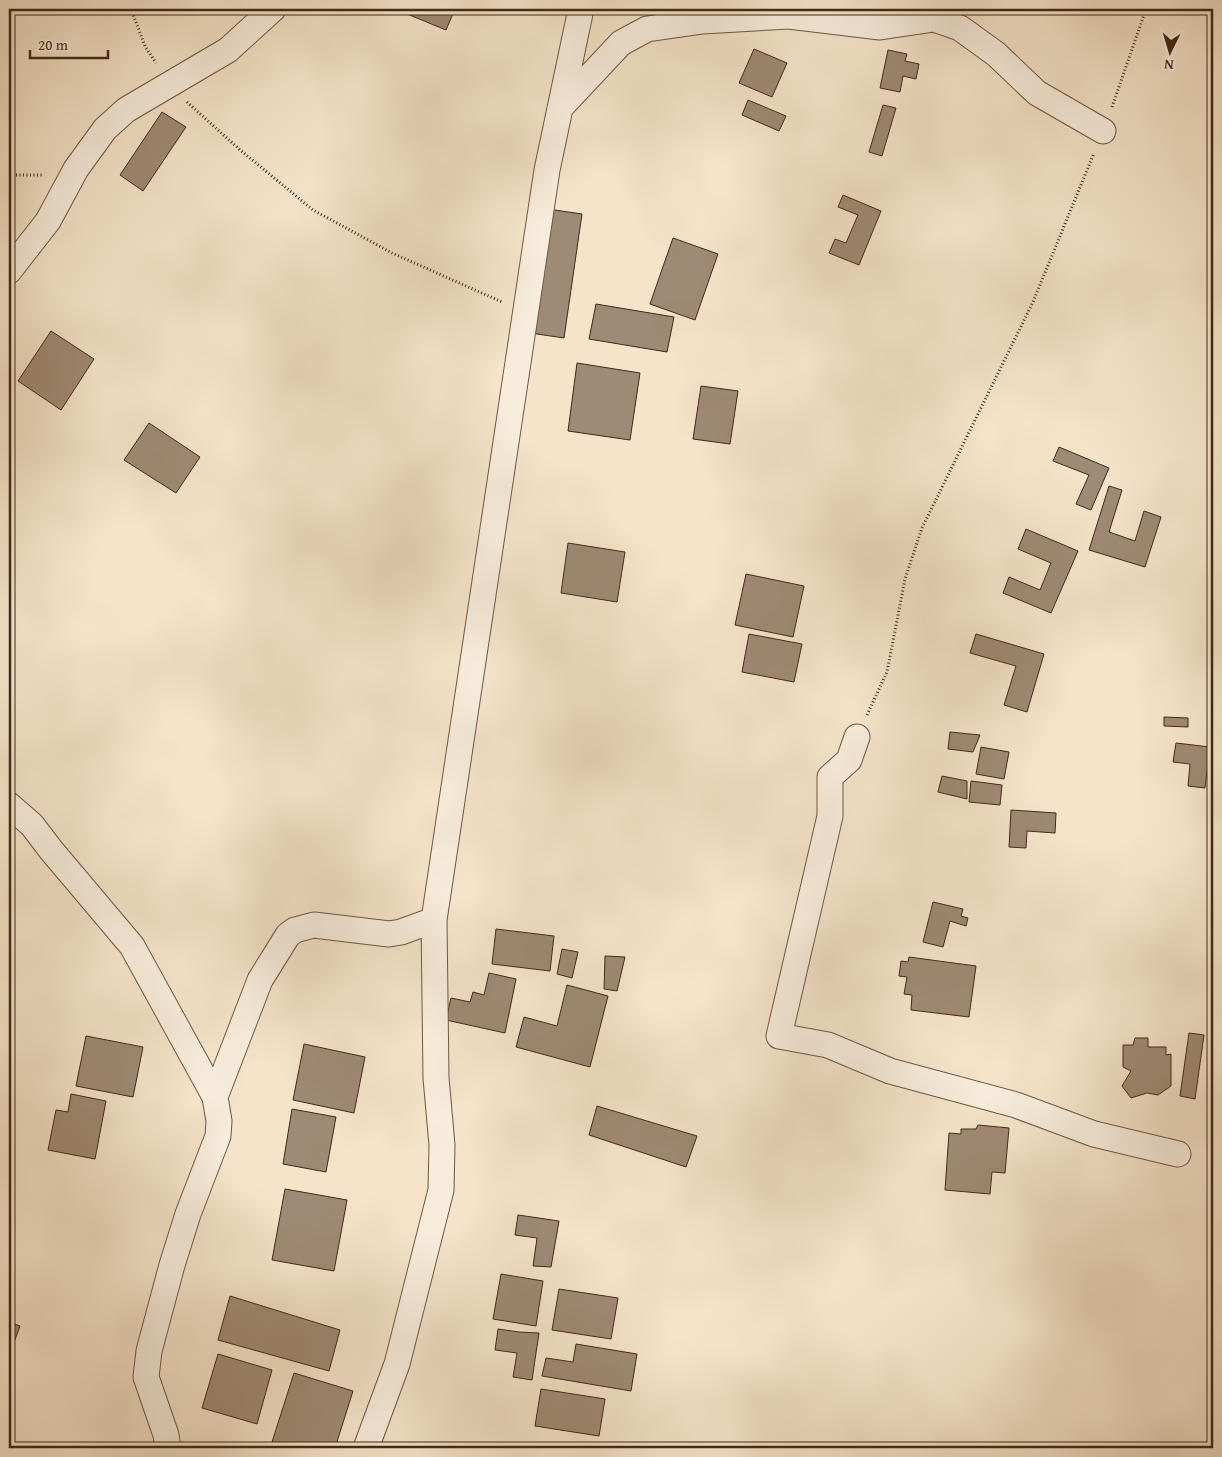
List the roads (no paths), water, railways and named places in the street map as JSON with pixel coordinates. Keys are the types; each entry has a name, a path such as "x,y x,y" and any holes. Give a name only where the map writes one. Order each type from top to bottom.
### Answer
{"street":[{"path":"9,271 48,221 76,169 105,129 126,110 228,50 273,9"},
{"path":"366,1448 397,1364 441,1190 442,1145 436,1078 434,920 547,170 581,9"},
{"path":"560,108 620,42 647,28 764,13 880,26 920,15 960,28 996,54 1037,93 1104,131"},
{"path":"857,738 849,760 830,777 830,816 779,1036 828,1044 890,1071 1016,1104 1094,1134 1178,1154"},
{"path":"9,805 32,825 132,946 215,1096 218,1136 188,1214 149,1351 146,1376 166,1435 168,1448"},
{"path":"215,1096 260,980 288,935 295,930 314,925 389,934 401,932 434,920"}]}
